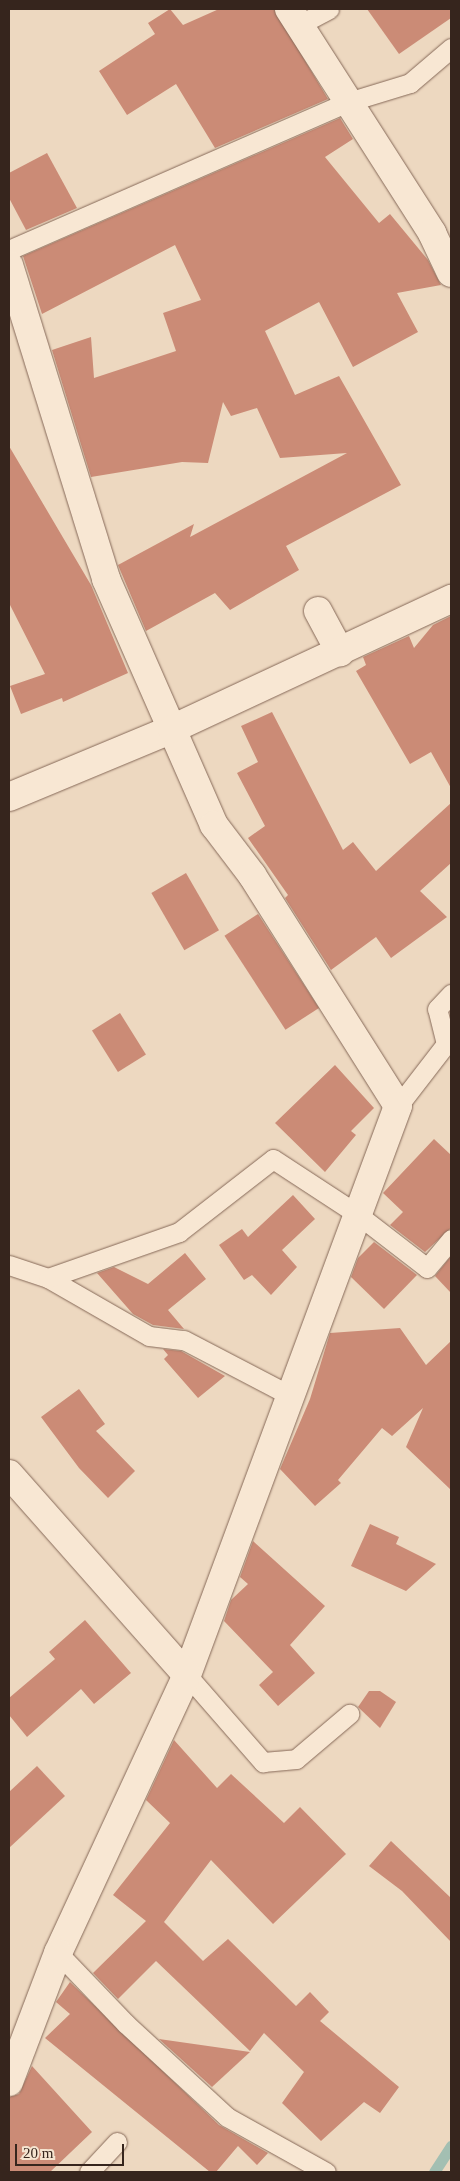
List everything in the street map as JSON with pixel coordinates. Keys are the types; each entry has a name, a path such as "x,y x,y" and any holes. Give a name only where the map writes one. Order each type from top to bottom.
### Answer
{"street":[{"path":"294,17 432,233 451,273"},
{"path":"9,265 106,580 214,825 252,875 398,1106 289,1395 187,1675 58,1953 9,2082"},
{"path":"9,797 172,729 451,599"},
{"path":"318,611 340,652"},
{"path":"9,1474 187,1675"}],"lane":[{"path":"294,17 329,9"},
{"path":"9,250 348,102 410,83 451,48"},
{"path":"398,1106 446,1044 437,1009 451,994"},
{"path":"48,1278 179,1232 273,1159 357,1214 426,1268 451,1239"},
{"path":"9,1265 48,1278 149,1336 184,1340 289,1395"},
{"path":"187,1675 264,1762 296,1759 349,1714"},
{"path":"58,1953 126,2024 227,2117 326,2172"},
{"path":"89,2172 117,2142"}],"building":[{"path":"170,9 183,25 219,9 274,9 328,99 215,148 176,84 127,115 99,71 155,34 148,23"},
{"path":"367,9 451,9 451,18 399,54"},
{"path":"340,118 353,139 325,157 379,223 390,214 428,260 441,285 397,293 418,332 353,367 319,302 265,331 295,395 339,376 401,485 286,546 299,570 230,610 215,593 146,631 118,565 194,524 190,537 347,453 280,458 257,408 231,416 223,402 208,463 182,462 91,477 52,350 91,337 94,378 176,351 163,313 201,300 175,245 42,314 23,256"},
{"path":"47,153 77,208 26,230 9,198 9,173"},
{"path":"9,446 91,585 128,673 63,702 62,698 21,714 10,686 45,674 9,603"},
{"path":"451,616 451,788 431,752 410,764 356,671 366,665 363,657 409,636 414,648 433,625"},
{"path":"272,712 343,850 353,842 376,871 451,803 451,863 420,891 447,917 391,958 376,937 331,970 285,898 288,895 248,838 265,826 237,773 258,762 241,726"},
{"path":"186,873 219,930 184,950 151,893"},
{"path":"258,914 319,1008 285,1030 224,936"},
{"path":"120,1013 146,1055 118,1072 92,1030"},
{"path":"335,1065 374,1108 351,1131 356,1135 325,1172 275,1123"},
{"path":"434,1139 451,1155 451,1228 425,1252 390,1225 403,1212 383,1193"},
{"path":"293,1195 315,1219 282,1250 297,1267 271,1295 252,1275 244,1280 219,1245 242,1229 248,1237"},
{"path":"374,1242 417,1275 384,1309 351,1277 358,1258"},
{"path":"185,1253 206,1279 168,1310 184,1329 153,1325 133,1314 97,1273 114,1267 148,1284"},
{"path":"451,1256 451,1293 435,1276"},
{"path":"400,1328 426,1365 451,1341 451,1490 406,1447 423,1408 392,1436 382,1428 338,1480 341,1483 315,1506 280,1469 310,1399 330,1333"},
{"path":"163,1349 181,1351 225,1376 198,1398 164,1359 168,1355"},
{"path":"79,1389 105,1424 96,1431 135,1471 108,1498 79,1468 41,1417"},
{"path":"370,1524 399,1537 396,1544 436,1564 406,1591 351,1566"},
{"path":"253,1541 325,1606 290,1645 315,1673 278,1706 259,1685 273,1672 224,1621 231,1600 248,1584 240,1577"},
{"path":"85,1620 131,1673 94,1704 81,1689 27,1737 9,1715 9,1698 55,1659 49,1652"},
{"path":"369,1691 380,1691 396,1702 380,1728 358,1707"},
{"path":"174,1740 217,1788 231,1774 284,1823 300,1807 346,1854 273,1924 211,1860 164,1922 203,1961 228,1939 296,2006 310,1992 329,2012 320,2021 399,2087 380,2113 364,2102 321,2141 282,2103 304,2072 264,2033 250,2051 156,1961 118,1999 93,1973 146,1921 113,1895 170,1823 146,1800"},
{"path":"37,1766 65,1796 9,1848 9,1792"},
{"path":"391,1841 451,1898 451,1942 402,1891 369,1866"},
{"path":"70,1982 219,2125 268,2153 257,2165 238,2146 216,2172 210,2172 45,2038 70,2014 56,2002"},
{"path":"159,2039 250,2052 212,2087"},
{"path":"32,2066 92,2132 50,2172 9,2172 9,2097 19,2094"}],"waterway":[{"path":"434,2172 451,2146"}]}
